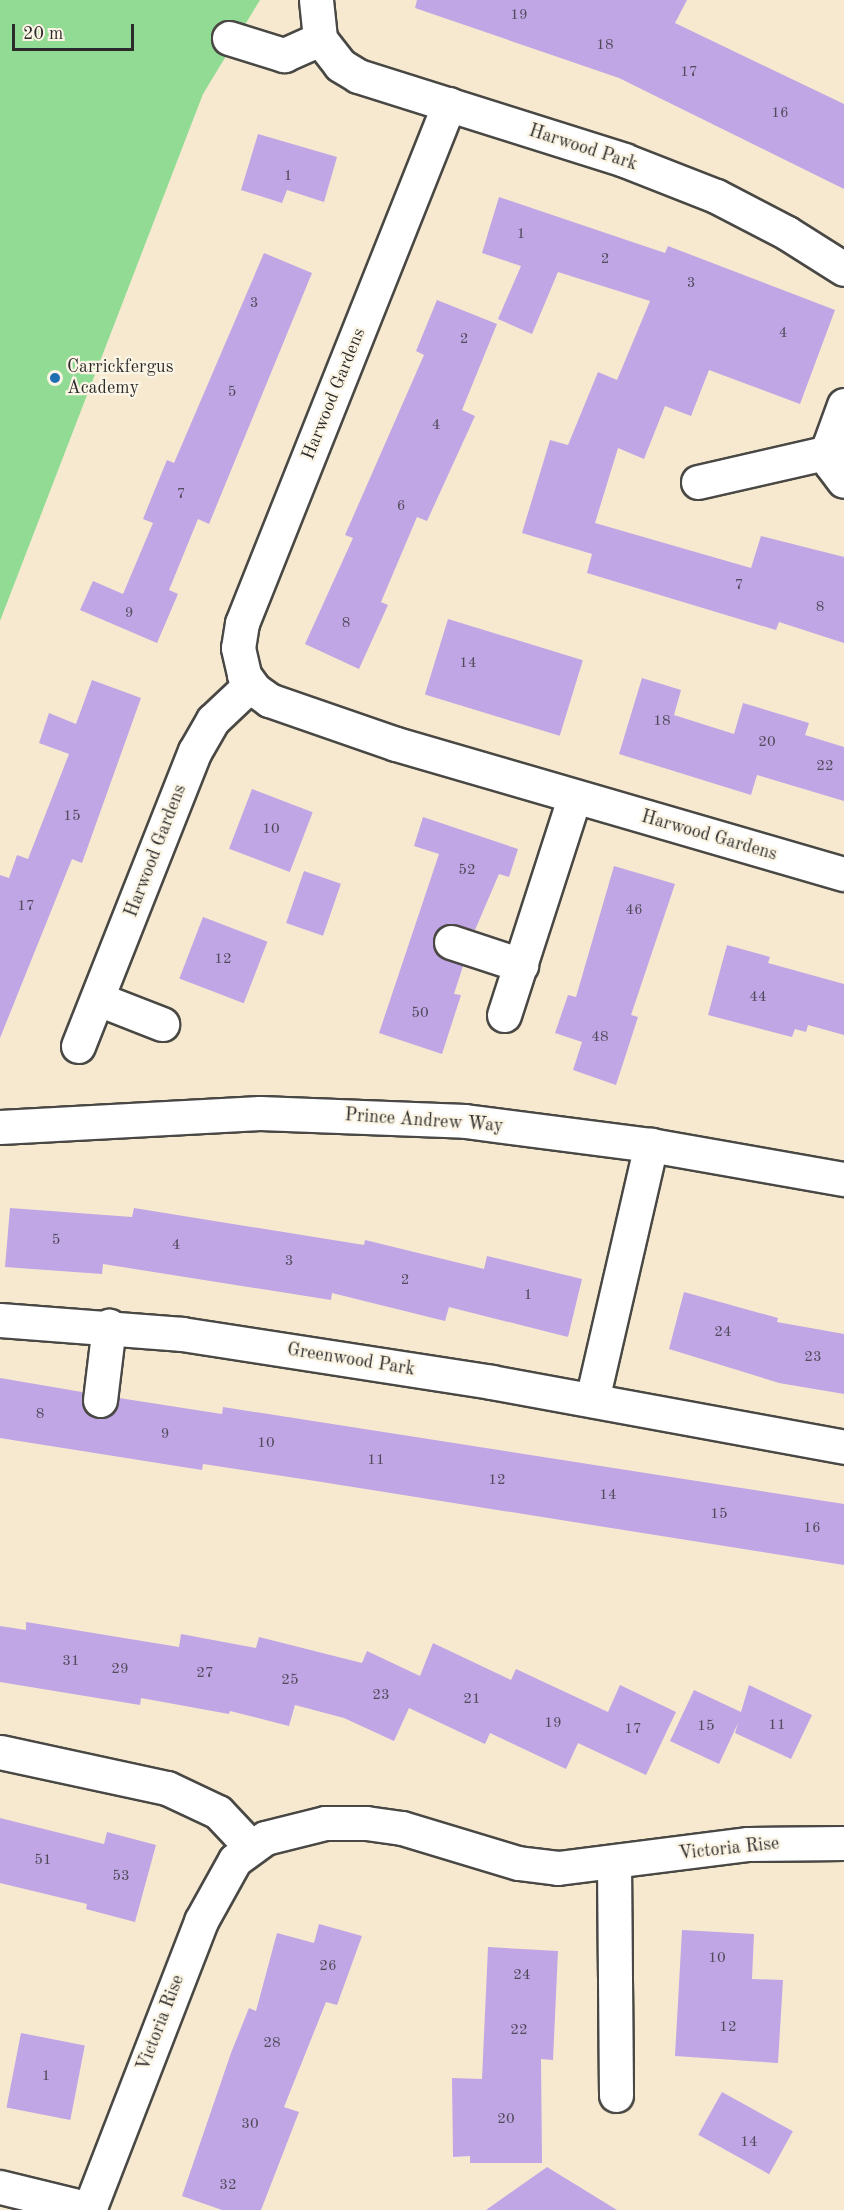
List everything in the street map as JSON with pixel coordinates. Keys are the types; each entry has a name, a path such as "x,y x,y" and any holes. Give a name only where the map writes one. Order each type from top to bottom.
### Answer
{"street":[{"path":"229,38 284,55 320,39 316,0"},
{"name":"Harwood Park","path":"320,39 340,65 358,76 624,160 716,196 787,233 844,269"},
{"name":"Harwood Gardens","path":"449,104 242,623 238,656 250,685 277,704 574,798 844,874"},
{"path":"844,405 830,433 829,452 833,469 844,481"},
{"path":"698,482 829,452"},
{"name":"Harwood Gardens","path":"78,1046 202,736 217,716 250,685"},
{"path":"504,1015 574,798"},
{"path":"452,942 521,965"},
{"path":"98,999 162,1024"},
{"name":"Prince Andrew Way","path":"0,1127 260,1113 465,1121 651,1145 844,1179"},
{"path":"592,1400 651,1145"},
{"name":"Greenwood Park","path":"0,1320 109,1326 182,1334 592,1400 844,1447"},
{"path":"100,1400 109,1326"},
{"path":"0,1752 167,1788 218,1812 250,1846"},
{"name":"Victoria Rise","path":"90,2209 201,1921 223,1878 250,1846 303,1826 366,1823 402,1828 518,1863 558,1868 614,1863 748,1844 844,1843"},
{"path":"614,1863 616,2095"},
{"path":"0,2187 90,2209"}],"green space":[{"name":"Carrickfergus Academy","path":"0,0 260,0 203,94 0,621"}],"building":[{"path":"417,0 687,0 675,23 844,104 844,189 619,78 415,8"},
{"path":"258,134 337,157 324,202 287,190 282,203 241,190"},
{"path":"499,197 665,253 668,246 835,310 800,404 709,370 691,416 665,406 644,459 618,448 595,523 751,568 761,536 844,557 844,643 779,622 776,630 587,573 592,554 522,533 550,440 568,445 598,372 617,380 650,301 558,272 532,334 498,319 521,266 482,253"},
{"path":"264,253 312,273 209,524 198,519 169,590 178,594 157,643 80,610 93,581 123,594 153,523 143,519 167,460 174,463"},
{"path":"437,300 497,324 462,410 475,416 427,521 417,517 381,602 388,605 359,669 305,644 353,538 345,535 424,355 416,351"},
{"path":"448,619 583,660 560,736 425,695"},
{"path":"642,678 681,690 674,715 734,734 743,703 809,723 805,735 844,747 844,801 757,775 751,795 619,754"},
{"path":"92,680 141,698 82,863 72,859 0,1038 0,875 9,878 17,855 28,859 69,754 39,743 49,713 76,724"},
{"path":"252,789 313,812 290,872 229,849"},
{"path":"423,817 518,849 509,877 499,874 475,930 448,924 433,936 437,955 463,966 454,994 461,995 442,1054 379,1033 439,854 414,846"},
{"path":"614,866 675,884 631,1015 638,1017 616,1085 573,1070 582,1042 555,1033 568,995 576,997"},
{"path":"304,871 341,884 323,936 286,923"},
{"path":"203,917 267,942 244,1003 179,979"},
{"path":"727,945 770,957 768,963 844,984 844,1035 808,1025 806,1032 795,1029 792,1037 708,1015"},
{"path":"10,1208 132,1217 134,1208 364,1245 365,1240 484,1269 487,1256 582,1279 568,1337 449,1307 445,1321 332,1293 331,1300 103,1264 102,1274 5,1267"},
{"path":"684,1292 778,1318 777,1322 844,1334 844,1394 779,1383 669,1349"},
{"path":"0,1378 82,1392 83,1408 97,1418 115,1412 119,1398 222,1414 223,1407 844,1504 844,1565 203,1464 202,1470 0,1438"},
{"path":"26,1622 179,1647 181,1634 256,1648 259,1637 362,1663 367,1651 420,1676 433,1643 511,1680 516,1669 608,1712 620,1685 676,1712 646,1775 578,1743 566,1769 490,1733 485,1744 409,1708 394,1741 344,1718 295,1705 289,1726 230,1711 229,1714 141,1698 140,1705 0,1682 0,1626 26,1630"},
{"path":"749,1685 812,1715 791,1759 735,1733 738,1723 719,1764 670,1741 694,1690 741,1712"},
{"path":"0,1818 104,1844 107,1832 156,1845 135,1922 86,1909 87,1904 0,1883"},
{"path":"319,1924 362,1936 337,2005 326,2002 284,2107 299,2112 261,2210 222,2210 182,2196 231,2053 249,2008 256,2011 277,1933 314,1943"},
{"path":"682,1930 754,1934 752,1979 783,1980 778,2063 675,2056"},
{"path":"488,1947 558,1951 553,2060 541,2059 542,2163 470,2163 470,2156 453,2157 452,2078 482,2079"},
{"path":"21,2033 85,2045 70,2120 6,2108"},
{"path":"722,2092 793,2131 769,2174 698,2135"},
{"path":"547,2167 617,2210 486,2210"}],"place":[{"name":"Carrickfergus Academy","path":"55,378"}]}
